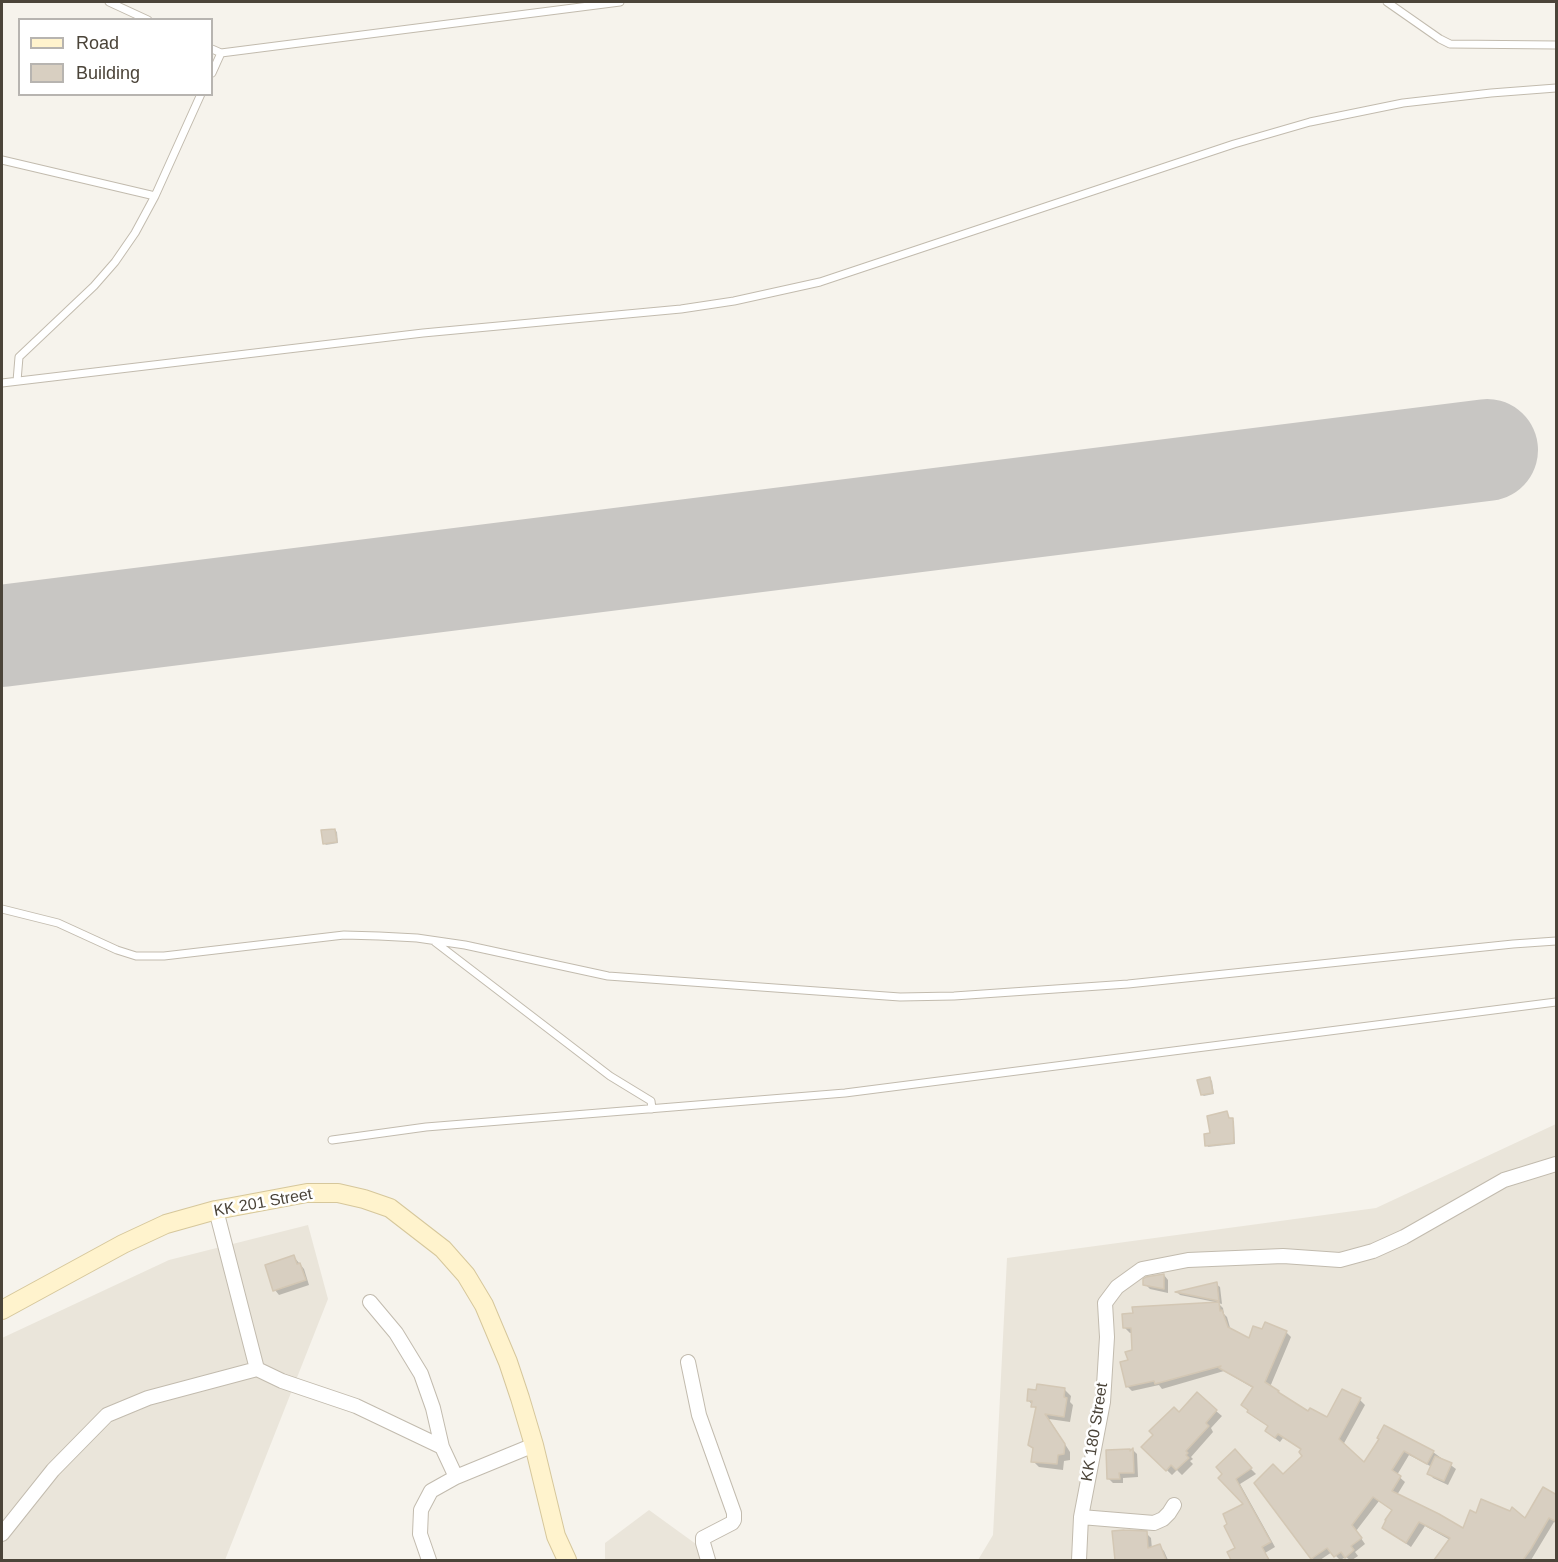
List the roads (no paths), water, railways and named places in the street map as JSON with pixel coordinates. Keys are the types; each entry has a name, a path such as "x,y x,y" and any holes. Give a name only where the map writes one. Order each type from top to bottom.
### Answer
{"main road":[{"name":"KK 201 Street","path":"2,1310 123,1244 166,1224 216,1210 307,1193 338,1193 364,1198 390,1208 443,1249 466,1275 484,1305 508,1362 534,1445 556,1536 567,1560"}],"street":[{"name":"KK 180 Street","path":"1079,1560 1081,1517 1102,1402 1107,1336 1105,1303 1117,1287 1142,1269 1188,1260 1283,1256 1340,1260 1373,1251 1404,1237 1504,1180 1557,1164"},
{"path":"216,1210 257,1368"},
{"path":"370,1302 396,1333 421,1374 433,1408 442,1447 456,1477"},
{"path":"688,1362 699,1415 734,1513 732,1523 704,1538 703,1543 708,1560"},
{"path":"2,1534 53,1470 107,1415 148,1398 257,1368 282,1381 356,1406 442,1447"},
{"path":"429,1560 420,1534 421,1510 431,1491 456,1477 534,1445"},
{"path":"1081,1517 1154,1523 1163,1519 1174,1505"}],"lane":[{"path":"109,2 144,18"},
{"path":"213,50 220,53 620,2"},
{"path":"1387,2 1450,44 1557,45"},
{"path":"213,70 220,53"},
{"path":"2,383 423,333 669,310 735,301 820,282 1234,144 1310,122 1403,103 1557,88"},
{"path":"18,381 19,357 94,286 115,262 135,233 155,196 200,96"},
{"path":"2,160 155,196"},
{"path":"2,909 58,924 136,956 164,956 344,935 380,936 465,945 609,976 900,997 954,996 1128,984 1557,941"},
{"path":"433,940 610,1076 651,1101 652,1109"},
{"path":"332,1140 426,1127 845,1093 1557,1002"}]}
